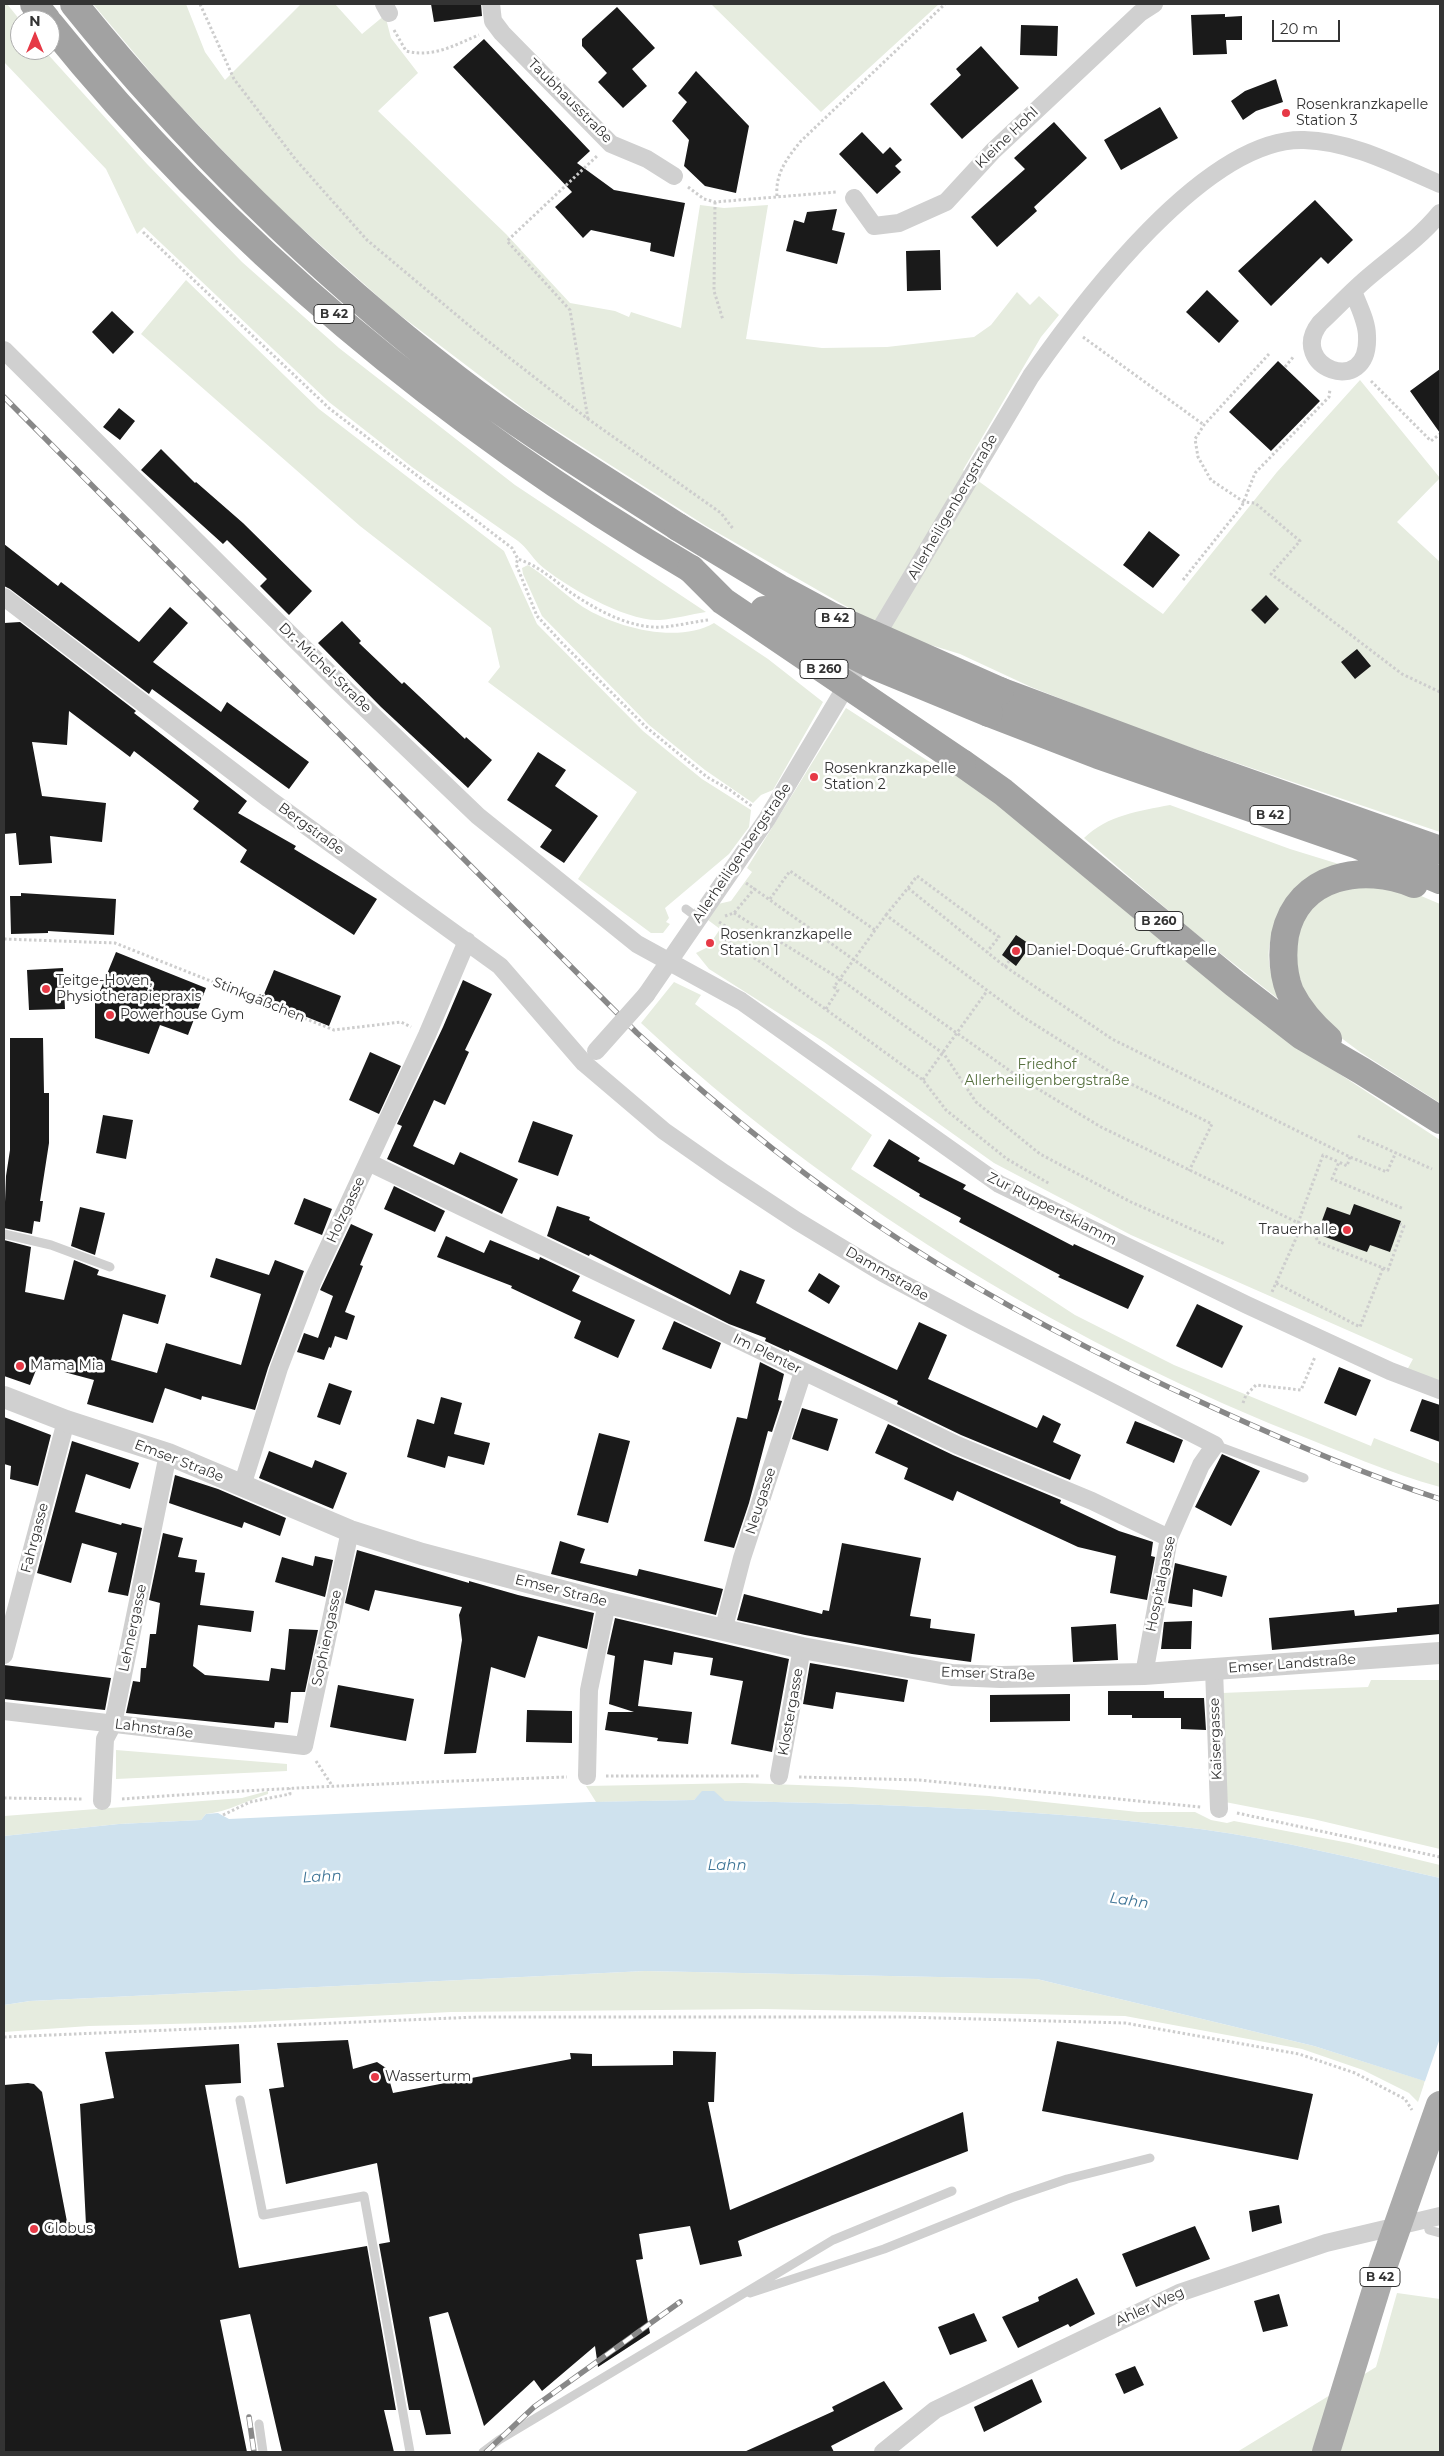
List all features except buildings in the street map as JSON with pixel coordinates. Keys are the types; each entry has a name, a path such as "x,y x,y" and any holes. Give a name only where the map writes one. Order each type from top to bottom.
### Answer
{"highway":[{"name":"B 42","path":"74,4 138,79 198,144 260,206 382,317 457,379 552,446 678,528 831,616 1098,755 1358,844 1440,880"},
{"name":"B 42","path":"60,36 178,168 306,290 442,402 587,505 662,552 819,639 924,687 995,702 1193,764 1434,849"},
{"name":"B 260","path":"691,569 723,600 1003,792 1288,1025 1335,1057 1362,1071 1440,1120"},
{"path":"1362,1071 1304,1015 1290,991 1284,967 1284,944 1288,921 1300,902 1317,887 1339,877 1362,872 1390,876 1440,894"}],"main road":[{"name":"B 42","path":"1326,2452 1384,2267 1440,2105"}],"street":[{"path":"491,4 497,28"},
{"name":"Kleine Hohl","path":"854,198 874,226 898,223 946,202 993,150 1140,13 1154,4"},
{"name":"Taubhausstraße","path":"497,28 611,144 647,159 674,176"},
{"name":"Allerheiligenbergstraße","path":"590,1057 646,994 669,960 692,913 730,872 767,819 1030,376 1067,325 1135,244 1160,220 1219,171 1254,150 1269,144 1302,140 1326,142 1384,160 1440,184"},
{"path":"1353,292 1367,332 1365,353 1362,360 1352,370 1333,371 1326,368 1316,357 1313,344 1314,333 1320,323 1353,292 1429,227 1440,213"},
{"name":"Dr.-Michel-Straße","path":"4,350 317,661 478,816 637,944 669,960"},
{"name":"Bergstraße","path":"4,597 21,612 269,799 500,966 590,1057"},
{"name":"Bergstraße","path":"4,609 21,612"},
{"name":"Holzgasse","path":"242,1486 279,1368 310,1289 468,942"},
{"name":"Zur Ruppertsklamm","path":"669,960 741,1001 999,1184 1097,1233 1323,1340 1390,1371 1440,1390"},
{"name":"Dammstraße","path":"590,1057 664,1131 724,1173 814,1231 883,1272 971,1320 1215,1445"},
{"name":"Im Plenter","path":"368,1162 803,1372 957,1444 1092,1501 1169,1538"},
{"name":"Neugasse","path":"723,1630 742,1558 803,1372"},
{"name":"Emser Straße","path":"4,1397 66,1421 168,1454 350,1531 484,1572 607,1603 802,1648 952,1675 1001,1677 1144,1674"},
{"name":"Fahrgasse","path":"4,1655 66,1421"},
{"name":"Hospitalgasse","path":"1144,1674 1169,1538 1201,1465 1215,1445"},
{"name":"Lehnergasse","path":"102,1801 105,1739 113,1724 168,1454"},
{"name":"Sophiengasse","path":"304,1746 350,1531"},
{"path":"587,1776 589,1690 607,1603"},
{"name":"Klostergasse","path":"780,1776 802,1648"},
{"name":"Emser Landstraße","path":"1144,1674 1440,1653"},
{"name":"Kaisergasse","path":"1214,1669 1218,1809"},
{"name":"Lahnstraße","path":"4,1711 304,1746"},
{"name":"Ahler Weg","path":"883,2452 935,2410 1179,2293 1326,2243 1433,2217"}],"lane":[{"path":"4,1234 52,1245 110,1267"},
{"path":"1215,1445 1304,1478"},
{"path":"240,2100 262,2215 364,2196 410,2452"},
{"path":"732,2299 884,2249 1011,2198 1058,2182 1150,2158"},
{"path":"483,2452 499,2440 833,2240 952,2191"},
{"path":"1433,2217 1429,2230 1440,2233"},
{"path":"259,2424 263,2452"}],"path":[{"path":"200,4 234,79 296,160 367,240 484,338 588,419 722,513 738,535"},
{"path":"777,196 776,186 781,169 801,141 945,4"},
{"path":"387,8 399,41 406,51 417,54 429,54 446,49 497,28"},
{"path":"588,419 570,310 507,241 596,157"},
{"path":"674,176 704,199 715,202 841,192 854,198"},
{"path":"715,202 714,291 723,320"},
{"path":"143,232 330,409 512,548 518,559 518,569 537,616 562,643 646,728 707,777 730,790 767,819"},
{"path":"1067,325 1204,425"},
{"path":"1269,354 1204,425 1195,439 1198,457 1211,480 1244,502 1255,503 1300,541 1271,574 1402,674 1440,692"},
{"path":"1183,580 1244,502 1255,472 1329,397 1333,371"},
{"path":"1378,388 1431,442 1440,434"},
{"path":"518,559 529,562 581,599 615,617 661,627 714,620"},
{"path":"770,899 790,871 875,930"},
{"path":"730,872 855,958 1020,1078 1101,1128 1313,1230 1318,1242 1388,1270 1404,1226 1400,1224"},
{"path":"826,1009 838,990 834,986 886,915 918,876 999,937 987,952"},
{"path":"755,888 734,914 714,920 727,927 721,937 736,944 923,1080 954,1116 1007,1158 1053,1186"},
{"path":"908,888 1005,967 1112,1039 1350,1157 1387,1172 1396,1152"},
{"path":"734,914 840,979 944,1054 976,1102 1040,1154 1131,1202 1225,1244"},
{"path":"886,915 1023,1017 1123,1080 1212,1124 1189,1171"},
{"name":"Stinkgäßchen","path":"4,939 115,943 334,1030 401,1022 427,1035"},
{"path":"1005,967 1009,961"},
{"path":"923,1080 944,1054 987,991"},
{"path":"1358,1136 1432,1169"},
{"path":"1271,1294 1300,1224 1323,1156 1347,1166 1350,1157"},
{"path":"1339,1162 1332,1179 1404,1209"},
{"path":"1276,1283 1360,1327 1383,1268"},
{"path":"1262,1290 1280,1298"},
{"path":"1243,1403 1246,1395 1256,1385 1302,1390 1323,1340"},
{"path":"304,1746 333,1787"},
{"path":"4,1798 58,1798 102,1801 289,1788 587,1776 780,1776 919,1780 1218,1809 1337,1833 1440,1857"},
{"path":"223,1815 250,1802 290,1794 289,1788"},
{"path":"4,2037 477,2017 893,2017 1125,2023 1298,2054 1355,2073 1405,2099"}],"green space":[{"path":"4,4 7,4 12,10 10,10 10,60 53,60 147,164 242,262 339,348 515,485 706,612 660,620 646,619 596,601 550,573 518,541 412,467 329,402 144,227 137,234 106,169 4,62"},
{"path":"93,4 186,4 205,52 225,80 301,4 335,4 362,34 385,15 391,38 418,73 378,111 506,234 570,303 615,311 629,317 631,312 681,328 700,205 724,208 768,205 746,339 822,348 887,347 974,337 991,325 1017,292 1030,305 1039,296 1059,315 1041,337 963,470 1163,614 1277,472 1360,380 1440,478 1397,522 1440,562 1440,832 1151,734 1031,687 960,654 908,638 875,623 706,526 529,413 392,309 268,198 167,92"},
{"path":"711,4 939,4 821,112"},
{"path":"186,280 319,409 504,551 537,624 643,731 702,779 751,810 749,827 729,854 665,908 669,918 666,922 670,924 663,933 651,933 578,879 637,792 488,682 500,667 491,628 360,526 141,334"},
{"path":"528,565 583,607 597,615 630,627 666,633 699,629 714,623 768,659 823,702 773,790 761,795 753,803 705,770 649,725 542,616 523,574 522,568"},
{"name":"Friedhof Allerheiligenbergstraße","path":"846,708 953,777 957,770 1290,1039 1440,1140 1440,1383 1407,1370 1413,1359 1131,1235 994,1163 824,1042 709,969 696,953 712,945 712,941 720,929 708,920 718,904 731,901 752,872 747,868"},
{"path":"1170,805 1290,849 1342,865 1292,914 1271,938 1269,960 1271,974 1279,995 1277,998 1190,929 1084,838 1103,824 1124,815"},
{"path":"1349,883 1400,887 1440,904 1440,1103 1360,1052 1332,1031 1308,1007 1291,946 1308,908"},
{"path":"674,982 701,995 695,1004 872,1135 851,1169 1075,1315 1174,1365 1371,1446 1374,1438 1440,1464 1440,1487 1383,1468 1202,1394 1115,1352 1030,1307 947,1257 867,1204 788,1147 713,1087 641,1023"},
{"path":"1371,1680 1440,1680 1440,1849 1313,1819 1225,1802 1222,1693 1368,1687"},
{"path":"116,1750 287,1764 287,1771 116,1779"},
{"path":"744,1783 852,1787 989,1796 1138,1812 1195,1812 1211,1820 1227,1823 1234,1821 1349,1843 1440,1865 1440,1878 1261,1839 1141,1822 1023,1812 725,1801 702,1792 694,1800 596,1802 586,1786"},
{"path":"268,1791 268,1794 237,1806 206,1814 201,1820 119,1824 4,1836 4,1816 242,1798"},
{"path":"645,1971 1037,1979 1314,2046 1425,2081 1418,2102 1409,2093 1363,2070 1302,2049 1125,2016 763,2009 451,2012 251,2022 89,2026 4,2032 4,2005 30,2001"},
{"path":"1397,2293 1440,2299 1440,2452 1237,2452 1376,2367"}],"water":[{"name":"Lahn","path":"702,1791 714,1791 725,1801 1023,1812 1141,1822 1200,1829 1291,1845 1440,1878 1440,2086 1314,2046 1037,1979 645,1971 30,2001 4,2005 4,1836 119,1824 201,1820 206,1814 218,1813 229,1819 590,1802 694,1800"}],"pier":[{"path":"1440,2038 1440,2089 1424,2084"}],"railway":[{"path":"4,397 637,1033 765,1143 868,1219 940,1266 1056,1331 1174,1390 1242,1421 1354,1468 1440,1499"},
{"path":"486,2452 534,2407 680,2302"},
{"path":"249,2417 254,2452"}],"place":[{"name":"Rosenkranzkapelle Station 3","path":"1286,113"},
{"name":"Rosenkranzkapelle Station 2","path":"814,777"},
{"name":"Rosenkranzkapelle Station 1","path":"710,943"},
{"name":"Daniel-Doqué-Gruftkapelle","path":"1016,951"},
{"name":"Teitge-Hoven, Physiotherapiepraxis","path":"46,989"},
{"name":"Powerhouse Gym","path":"110,1015"},
{"name":"Trauerhalle","path":"1347,1230"},
{"name":"Mama Mia","path":"20,1366"},
{"name":"Wasserturm","path":"375,2077"},
{"name":"Globus","path":"34,2229"}]}
